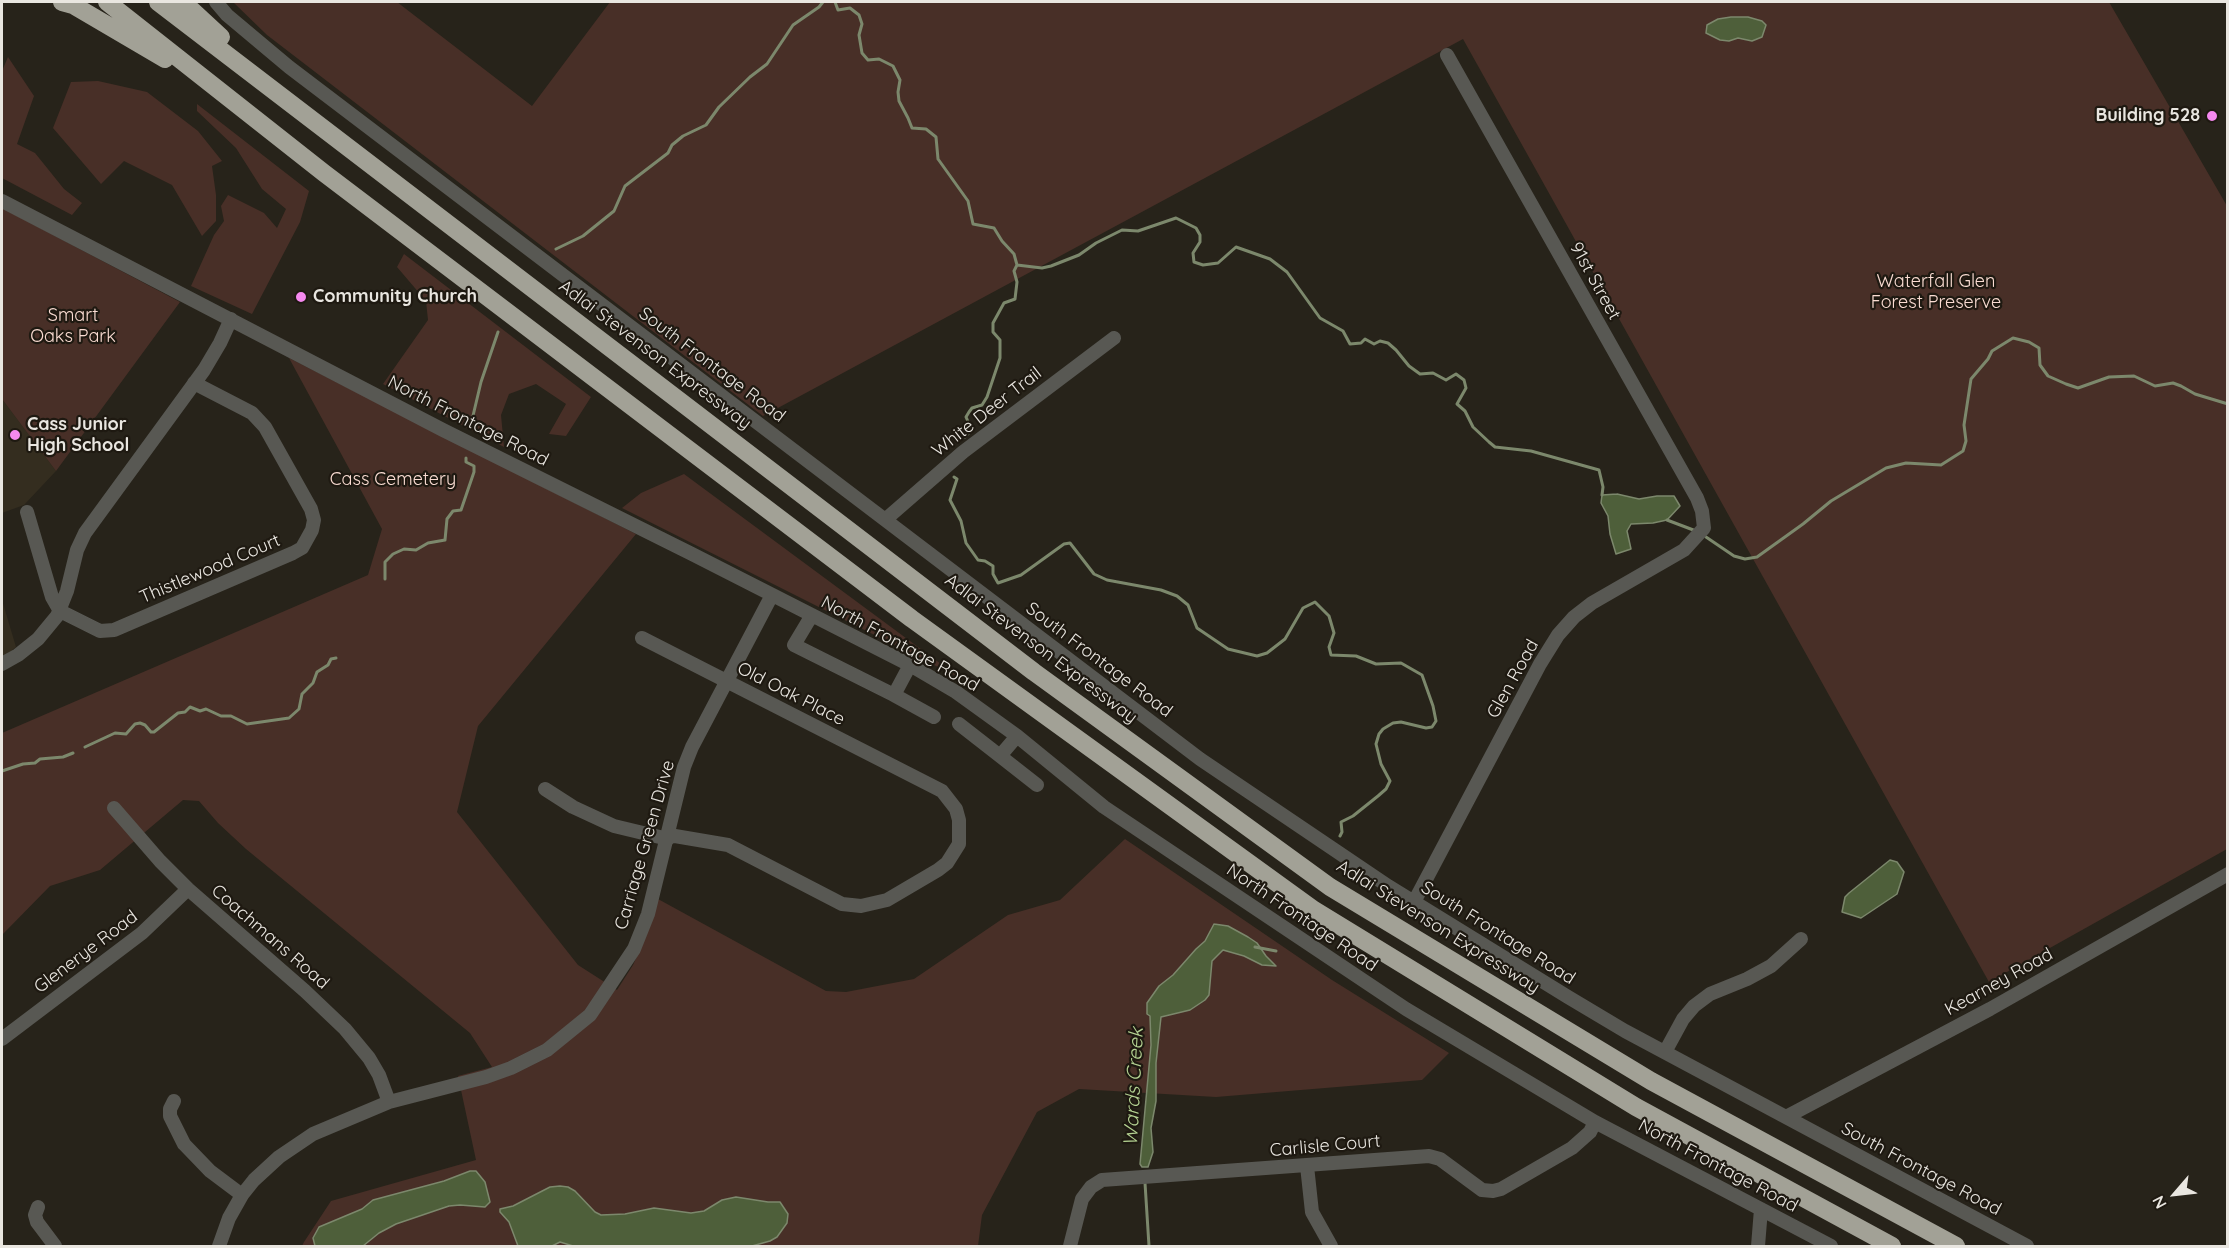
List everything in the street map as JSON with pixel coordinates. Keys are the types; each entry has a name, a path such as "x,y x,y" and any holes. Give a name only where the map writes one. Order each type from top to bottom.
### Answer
{"highway":[{"path":"62,2 73,5 216,88"},
{"path":"107,2 324,173 912,619 1314,910 1636,1107 1892,1246"},
{"name":"Adlai Stevenson Expressway","path":"158,2 1034,672 1330,887 1651,1082 1956,1246"},
{"path":"183,2 273,90"}],"street":[{"name":"South Frontage Road","path":"216,2 227,15 289,67 1200,759 1332,849 1510,963 1665,1052 2027,1246"},
{"name":"91st Street","path":"1447,55 1697,498 1702,511 1704,528"},
{"name":"North Frontage Road","path":"2,201 443,430 812,615 956,692 1017,736 1104,807 1406,1009 1594,1122 1831,1246"},
{"path":"2,664 38,639 60,611 77,550 86,533 212,358 231,319"},
{"name":"White Deer Trail","path":"886,519 963,452 1114,338"},
{"name":"Thistlewood Court","path":"60,611 100,631 114,630 293,553 302,548 308,540 314,520 311,509 265,427 252,413 194,383"},
{"path":"27,512 52,597 60,611"},
{"name":"Glen Road","path":"1414,902 1540,664 1558,635 1574,617 1592,603 1684,550 1704,528"},
{"name":"Carriage Green Drive","path":"219,1246 229,1218 242,1195 266,1168 313,1134 389,1102 486,1077 511,1068 547,1050 584,1021 602,999 634,949 648,914 684,767 692,747 772,595"},
{"path":"812,615 794,645 934,717"},
{"name":"Old Oak Place","path":"545,789 573,807 614,826 668,837 728,845 842,904 861,906 877,904 947,863 959,844 959,820 953,803 942,791 642,638"},
{"path":"894,695 910,666"},
{"path":"959,724 1037,785"},
{"path":"1000,756 1017,736"},
{"name":"Coachmans Road","path":"114,808 188,889 297,983 345,1029 369,1058 379,1075 389,1102"},
{"name":"Kearney Road","path":"1786,1117 1990,1009 2228,874"},
{"name":"Glenerye Road","path":"2,1039 142,933 188,889"},
{"path":"1665,1052 1683,1019 1694,1006 1710,994 1765,970 1801,939"},
{"path":"174,1101 170,1109 170,1116 184,1144 210,1171 242,1195"},
{"name":"Carlisle Court","path":"1070,1246 1082,1199 1090,1186 1102,1180 1429,1156 1440,1159 1482,1190 1493,1191 1501,1189 1572,1148 1590,1132 1594,1122"},
{"path":"1307,1166 1312,1212 1331,1246"},
{"path":"38,1207 35,1215 37,1221 55,1246"},
{"path":"1758,1246 1761,1209"}],"shaded area":[{"path":"1748,17 1762,21 1766,25 1762,37 1752,41 1738,38 1729,41 1720,40 1706,33 1707,25 1718,19"},
{"name":"Cass Junior High School","path":"2,399 56,471 24,505 2,513"},
{"path":"1617,494 1639,499 1674,496 1680,506 1667,520 1631,524 1627,531 1631,549 1616,554 1608,516 1601,503 1602,495"},
{"path":"2,600 16,647 2,658"},
{"path":"1890,860 1897,862 1904,872 1897,894 1861,918 1842,912 1845,897"},
{"path":"1214,924 1228,926 1257,943 1276,966 1262,965 1244,956 1223,950 1212,961 1209,995 1205,1000 1190,1010 1161,1017 1156,1063 1156,1101 1151,1128 1153,1152 1148,1167 1142,1167 1140,1164 1151,1045 1147,1003 1159,986 1173,975 1205,941"},
{"path":"476,1171 485,1182 490,1202 485,1207 449,1206 396,1224 379,1233 363,1246 315,1246 313,1238 319,1227 362,1209 373,1200 444,1181"},
{"path":"560,1186 575,1191 595,1212 601,1215 625,1214 654,1208 691,1213 704,1211 722,1200 736,1197 780,1202 788,1214 787,1223 777,1237 752,1246 573,1246 560,1242 552,1246 518,1246 509,1222 500,1209 513,1206 550,1187"}],"green space":[{"name":"Waterfall Glen Forest Preserve","path":"233,2 397,2 532,106 610,2 2109,2 2227,206 2227,849 1989,982 1463,39 763,416 267,35"},
{"path":"8,57 34,96 17,144 35,153 64,189 82,203 72,215 2,178 2,71"},
{"path":"98,81 147,92 198,131 222,161 212,166 216,195 216,221 202,236 172,185 124,161 101,184 53,128 71,82"},
{"path":"197,104 309,191 300,222 252,314 191,286 214,235 224,221 221,206 228,195 264,213 277,228 286,209 262,189 236,148 197,111"},
{"name":"Smart Oaks Park","path":"2,208 180,302 56,471 2,399"},
{"path":"404,254 591,397 566,436 549,434 566,404 536,384 509,394 501,415 504,447 383,384 428,320 426,301 397,267"},
{"name":"Cass Cemetery","path":"289,358 636,534 478,726 457,812 578,965 617,990 633,965 646,936 658,899 826,991 846,992 914,979 1008,915 1060,900 1125,839 1332,980 1449,1053 1422,1080 1216,1097 1079,1089 1037,1112 982,1215 978,1246 302,1246 331,1201 476,1160 458,1076 492,1067 470,1033 246,849 218,823 199,801 183,800 100,870 50,886 2,935 2,733 368,575 382,529"},
{"path":"684,474 960,678 622,508 641,493"}],"waterway":[{"path":"556,249 583,236 614,211 625,186 668,153 672,145 683,136 706,125 719,107 767,64 793,25 823,2"},
{"path":"835,2 838,10 850,8 859,15 862,24 859,35 862,53 868,60 879,59 893,66 900,80 899,101 912,128 926,129 936,137 938,159 968,201 973,224 994,228 1014,254 1017,265 1014,271 1017,282 1015,299 1004,303 993,323 993,332 1000,340 1000,358 987,397 982,405 972,408 966,417 970,426 965,437"},
{"path":"1017,265 1042,268 1051,266 1079,255 1096,243 1122,230 1138,231 1176,218 1196,228 1200,235 1200,242 1193,253 1194,262 1203,265 1218,263 1236,247 1270,259 1287,272 1320,318 1343,331 1350,344 1361,343 1365,339 1374,344 1380,341 1388,343 1409,366 1420,374 1433,373 1446,380 1456,374 1464,380 1466,388 1457,404 1465,411 1473,427 1495,447 1531,451 1599,470 1603,487 1602,495"},
{"path":"472,420 481,382 498,332"},
{"path":"1706,537 1734,556 1745,559 1757,557 1831,501 1886,468 1906,463 1941,465 1963,451 1966,441 1964,425 1971,379 1992,351 2013,338 2029,342 2039,348 2040,365 2048,376 2078,388 2109,377 2134,376 2155,386 2173,383 2195,394 2228,404"},
{"path":"385,579 385,562 393,554 404,549 416,550 428,543 445,540 447,519 453,511 461,510 474,472 474,466 466,462 466,458"},
{"name":"Wards Creek","path":"954,477 957,479 950,500 961,521 966,543 978,560 993,566 993,574 998,583 1021,575 1064,544 1070,543 1094,574 1107,580 1161,590 1177,596 1188,605 1197,628 1228,649 1257,656 1267,653 1285,639 1303,608 1315,602 1329,616 1334,633 1329,647 1331,655 1356,656 1376,664 1401,663 1422,675 1436,721 1432,727 1426,728 1401,722 1393,723 1383,729 1376,744 1381,764 1390,781 1386,789 1378,796 1353,816 1341,822 1340,836"},
{"path":"1667,520 1696,531"},
{"path":"85,747 115,733 126,734 135,724 145,725 151,732 154,732 178,713 185,712 190,707 200,711 206,709 221,716 231,716 247,724 289,718 299,709 302,694 313,683 317,672 328,665 331,659 336,658"},
{"path":"2,771 23,764 35,763 40,759 63,757 73,753"},
{"name":"Wards Creek","path":"1255,947 1276,951"},
{"name":"Wards Creek","path":"1145,1183 1149,1246"}],"place":[{"name":"Building 528","path":"2212,116"},
{"name":"Community Church","path":"301,297"},
{"name":"Cass Junior High School","path":"15,435"}]}
